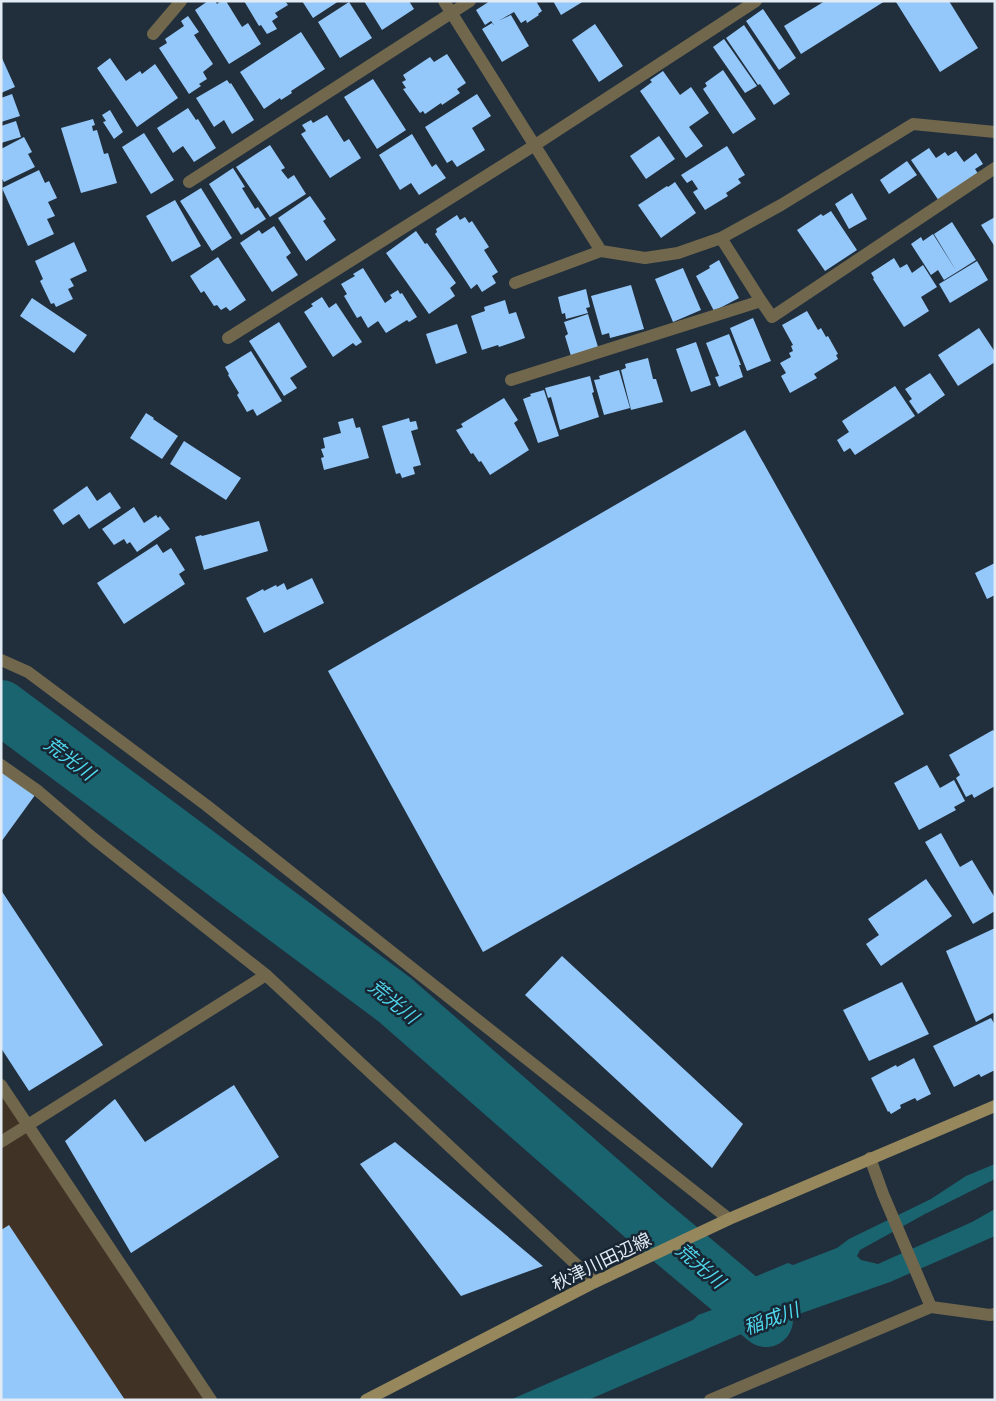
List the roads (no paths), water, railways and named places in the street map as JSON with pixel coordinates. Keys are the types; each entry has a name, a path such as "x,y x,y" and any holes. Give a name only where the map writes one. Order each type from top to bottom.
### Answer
{"main road":[{"name":"秋津川田辺線","path":"366,1400 595,1282 729,1219 995,1106"}],"street":[{"path":"153,34 182,1"},
{"path":"444,1 602,251"},
{"path":"188,182 470,1"},
{"path":"228,338 535,146 756,1"},
{"path":"515,284 602,251 645,258 678,253 721,238 781,205 913,124 995,132"},
{"path":"721,238 772,317 995,168"},
{"path":"511,380 761,301"},
{"path":"1,660 28,672 206,805 729,1219"},
{"path":"1,765 38,791 93,838 266,975 595,1282"},
{"path":"1,1142 266,975"},
{"path":"1,1085 211,1400"},
{"path":"870,1158 883,1194 931,1307"},
{"path":"710,1400 931,1307 990,1315 995,1314"}],"water":[{"name":"稲成川","path":"995,1164 995,1179 925,1214 860,1250 857,1256 861,1260 878,1264 972,1222 995,1209 995,1236 890,1282 739,1335 588,1400 510,1400 693,1320 698,1315 734,1302 743,1294 738,1288 696,1287 695,1282 722,1269 740,1278 752,1278 788,1263 793,1265 837,1248 849,1239 931,1199 966,1176"}],"waterway":[{"name":"荒光川","path":"1,707 395,1000 644,1218 766,1320"}]}
